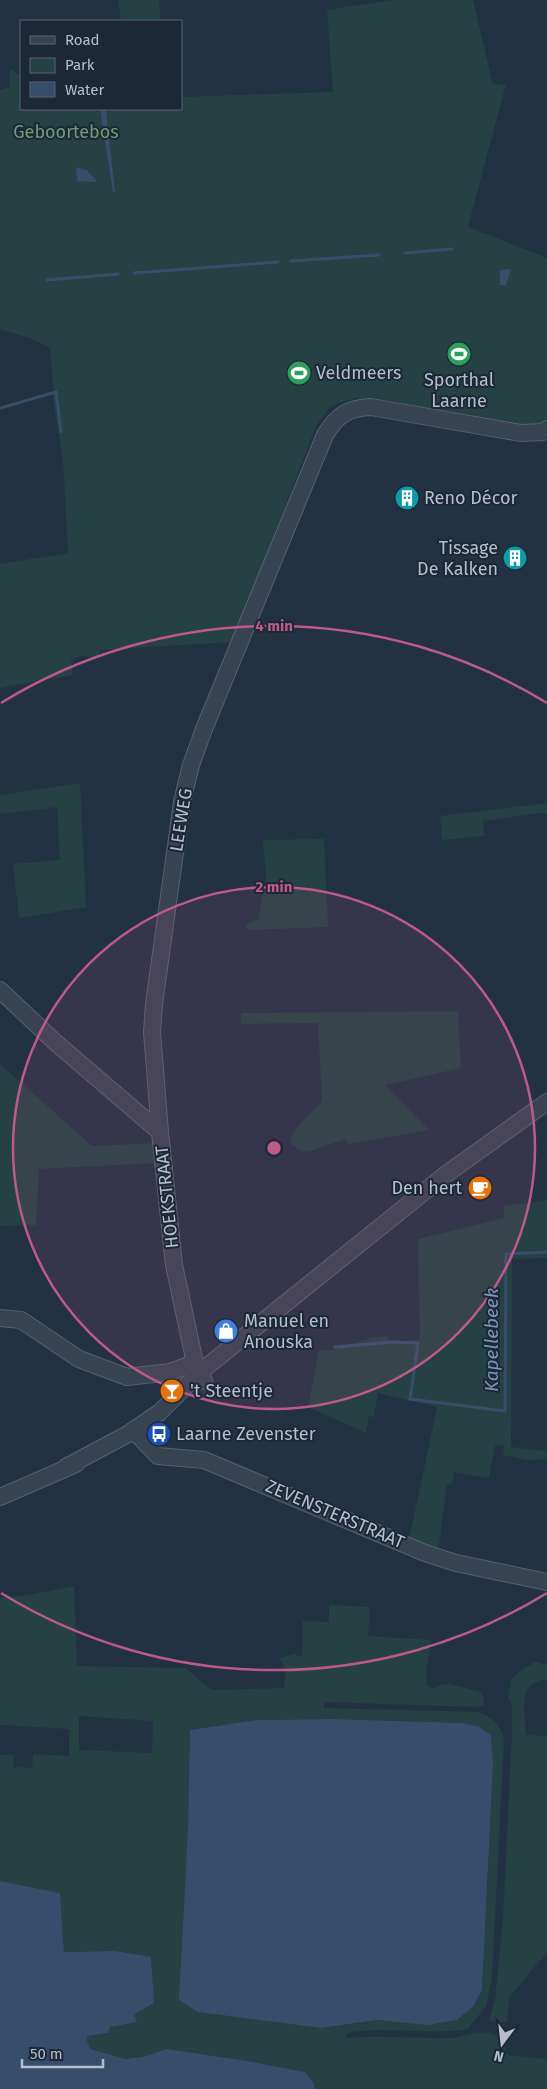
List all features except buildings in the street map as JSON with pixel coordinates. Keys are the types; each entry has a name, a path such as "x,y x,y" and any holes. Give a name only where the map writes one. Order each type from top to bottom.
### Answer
{"street":[{"name":"LEEWEG","path":"160,1132 152,1032 153,1013 182,802 191,765 204,729 325,435 332,423 356,408 371,407 521,433 543,432 547,429"},
{"name":"HOEKSTRAAT","path":"0,990 55,1042 160,1132 174,1265 200,1372"},
{"path":"0,1496 66,1467 118,1450 137,1435 200,1372 445,1175 547,1102"},
{"path":"0,1318 20,1320 79,1359 127,1377 170,1372 200,1372"},
{"name":"ZEVENSTERSTRAAT","path":"137,1435 158,1456 204,1460 426,1553 456,1563 547,1582"}],"green space":[{"path":"118,0 159,0 161,20 121,20"},
{"name":"Veldmeers","path":"393,0 473,0 493,85 506,84 468,227 547,258 547,420 534,425 509,425 386,400 355,398 331,406 316,426 233,642 99,650 99,658 82,656 71,659 73,675 0,688 0,564 68,553 63,460 54,404 50,347 0,329 0,90 9,87 10,69 20,75 20,110 182,110 182,97 333,92 327,10"},
{"path":"80,783 86,907 19,918 13,864 60,860 57,807 0,814 0,795"},
{"path":"547,803 547,814 539,813 483,821 484,836 442,840 440,816"},
{"path":"324,839 328,927 248,930 246,925 258,920 266,878 263,840"},
{"path":"458,1011 461,1068 385,1085 429,1130 349,1144 345,1139 303,1152 291,1144 291,1139 302,1122 322,1101 318,1023 241,1024 241,1013"},
{"path":"0,1064 92,1146 155,1143 157,1163 39,1169 36,1225 0,1226"},
{"path":"547,1200 547,1258 512,1259 511,1447 547,1451 547,1459 527,1460 503,1455 504,1445 495,1446 489,1478 454,1472 452,1483 447,1484 438,1552 409,1540 437,1407 378,1393 374,1417 369,1416 366,1433 308,1407 319,1350 338,1349 378,1337 387,1337 389,1342 404,1343 420,1339 418,1239 504,1218 504,1206"},
{"path":"74,1586 77,1666 184,1668 213,1690 284,1688 285,1672 280,1658 294,1654 302,1657 303,1621 329,1622 329,1605 370,1607 368,1636 431,1640 426,1673 427,1686 434,1689 441,1685 449,1684 481,1692 484,1699 483,1705 476,1707 324,1702 324,1708 478,1712 488,1716 498,1725 504,1739 492,1978 486,2006 468,2029 453,2031 362,2031 347,2033 346,2038 451,2038 479,2032 493,2034 502,2041 508,2055 547,2059 547,2089 314,2089 314,2084 305,2072 248,2061 166,2049 143,2057 124,2059 90,2049 87,2040 88,2036 108,2033 110,2027 136,2022 115,1951 64,1952 60,1893 0,1881 0,1755 14,1755 13,1767 32,1768 33,1754 69,1756 69,1729 0,1725 0,1598 29,1595","holes":["79,1716 153,1721 152,1753 79,1750","334,1719 462,1723 491,1735 493,1765 482,1990 473,2007 457,2020 428,2024 377,2020 322,2028 188,1830 191,1730 256,1720"]},
{"path":"535,1662 547,1665 547,1679 537,1681 530,1686 526,1692 524,1708 526,1735 547,1736 547,1952 509,1998 507,2022 496,2022 489,2020 495,2000 503,1918 512,1733 512,1706 508,1697 511,1680 517,1673"}],"water":[{"path":"100,110 106,110 115,192 113,192"},
{"path":"76,167 87,170 97,182 77,181"},
{"path":"511,269 506,285 500,285 500,270"},
{"path":"334,1719 462,1723 477,1726 491,1735 493,1765 482,1990 473,2007 457,2020 428,2025 377,2020 322,2028 198,2012 179,2000 188,1830 190,1730 256,1720"},
{"path":"0,1881 60,1893 64,1952 115,1951 151,1957 154,2003 134,2014 137,2022 110,2027 108,2033 88,2036 87,2040 90,2049 125,2059 143,2057 166,2049 248,2061 305,2072 314,2084 314,2089 0,2089"}],"waterway":[{"path":"405,253 452,249"},
{"path":"291,261 379,255"},
{"path":"134,273 278,262"},
{"path":"47,280 118,274"},
{"path":"0,408 56,392 61,432"},
{"name":"Kapellebeek","path":"335,1347 393,1342 418,1343 410,1399 505,1411 506,1254 547,1252"}],"place":[{"name":"Sporthal Laarne","path":"459,354"},
{"name":"Veldmeers","path":"299,373"},
{"name":"Reno Décor","path":"407,498"},
{"name":"Tissage De Kalken","path":"515,558"},
{"name":"Den hert","path":"480,1188"},
{"name":"Manuel en Anouska","path":"226,1331"},
{"name":"'t Steentje","path":"172,1391"},
{"name":"Laarne Zevenster","path":"159,1434"}],"park label":[{"name":"Geboortebos","path":"66,132"}]}
